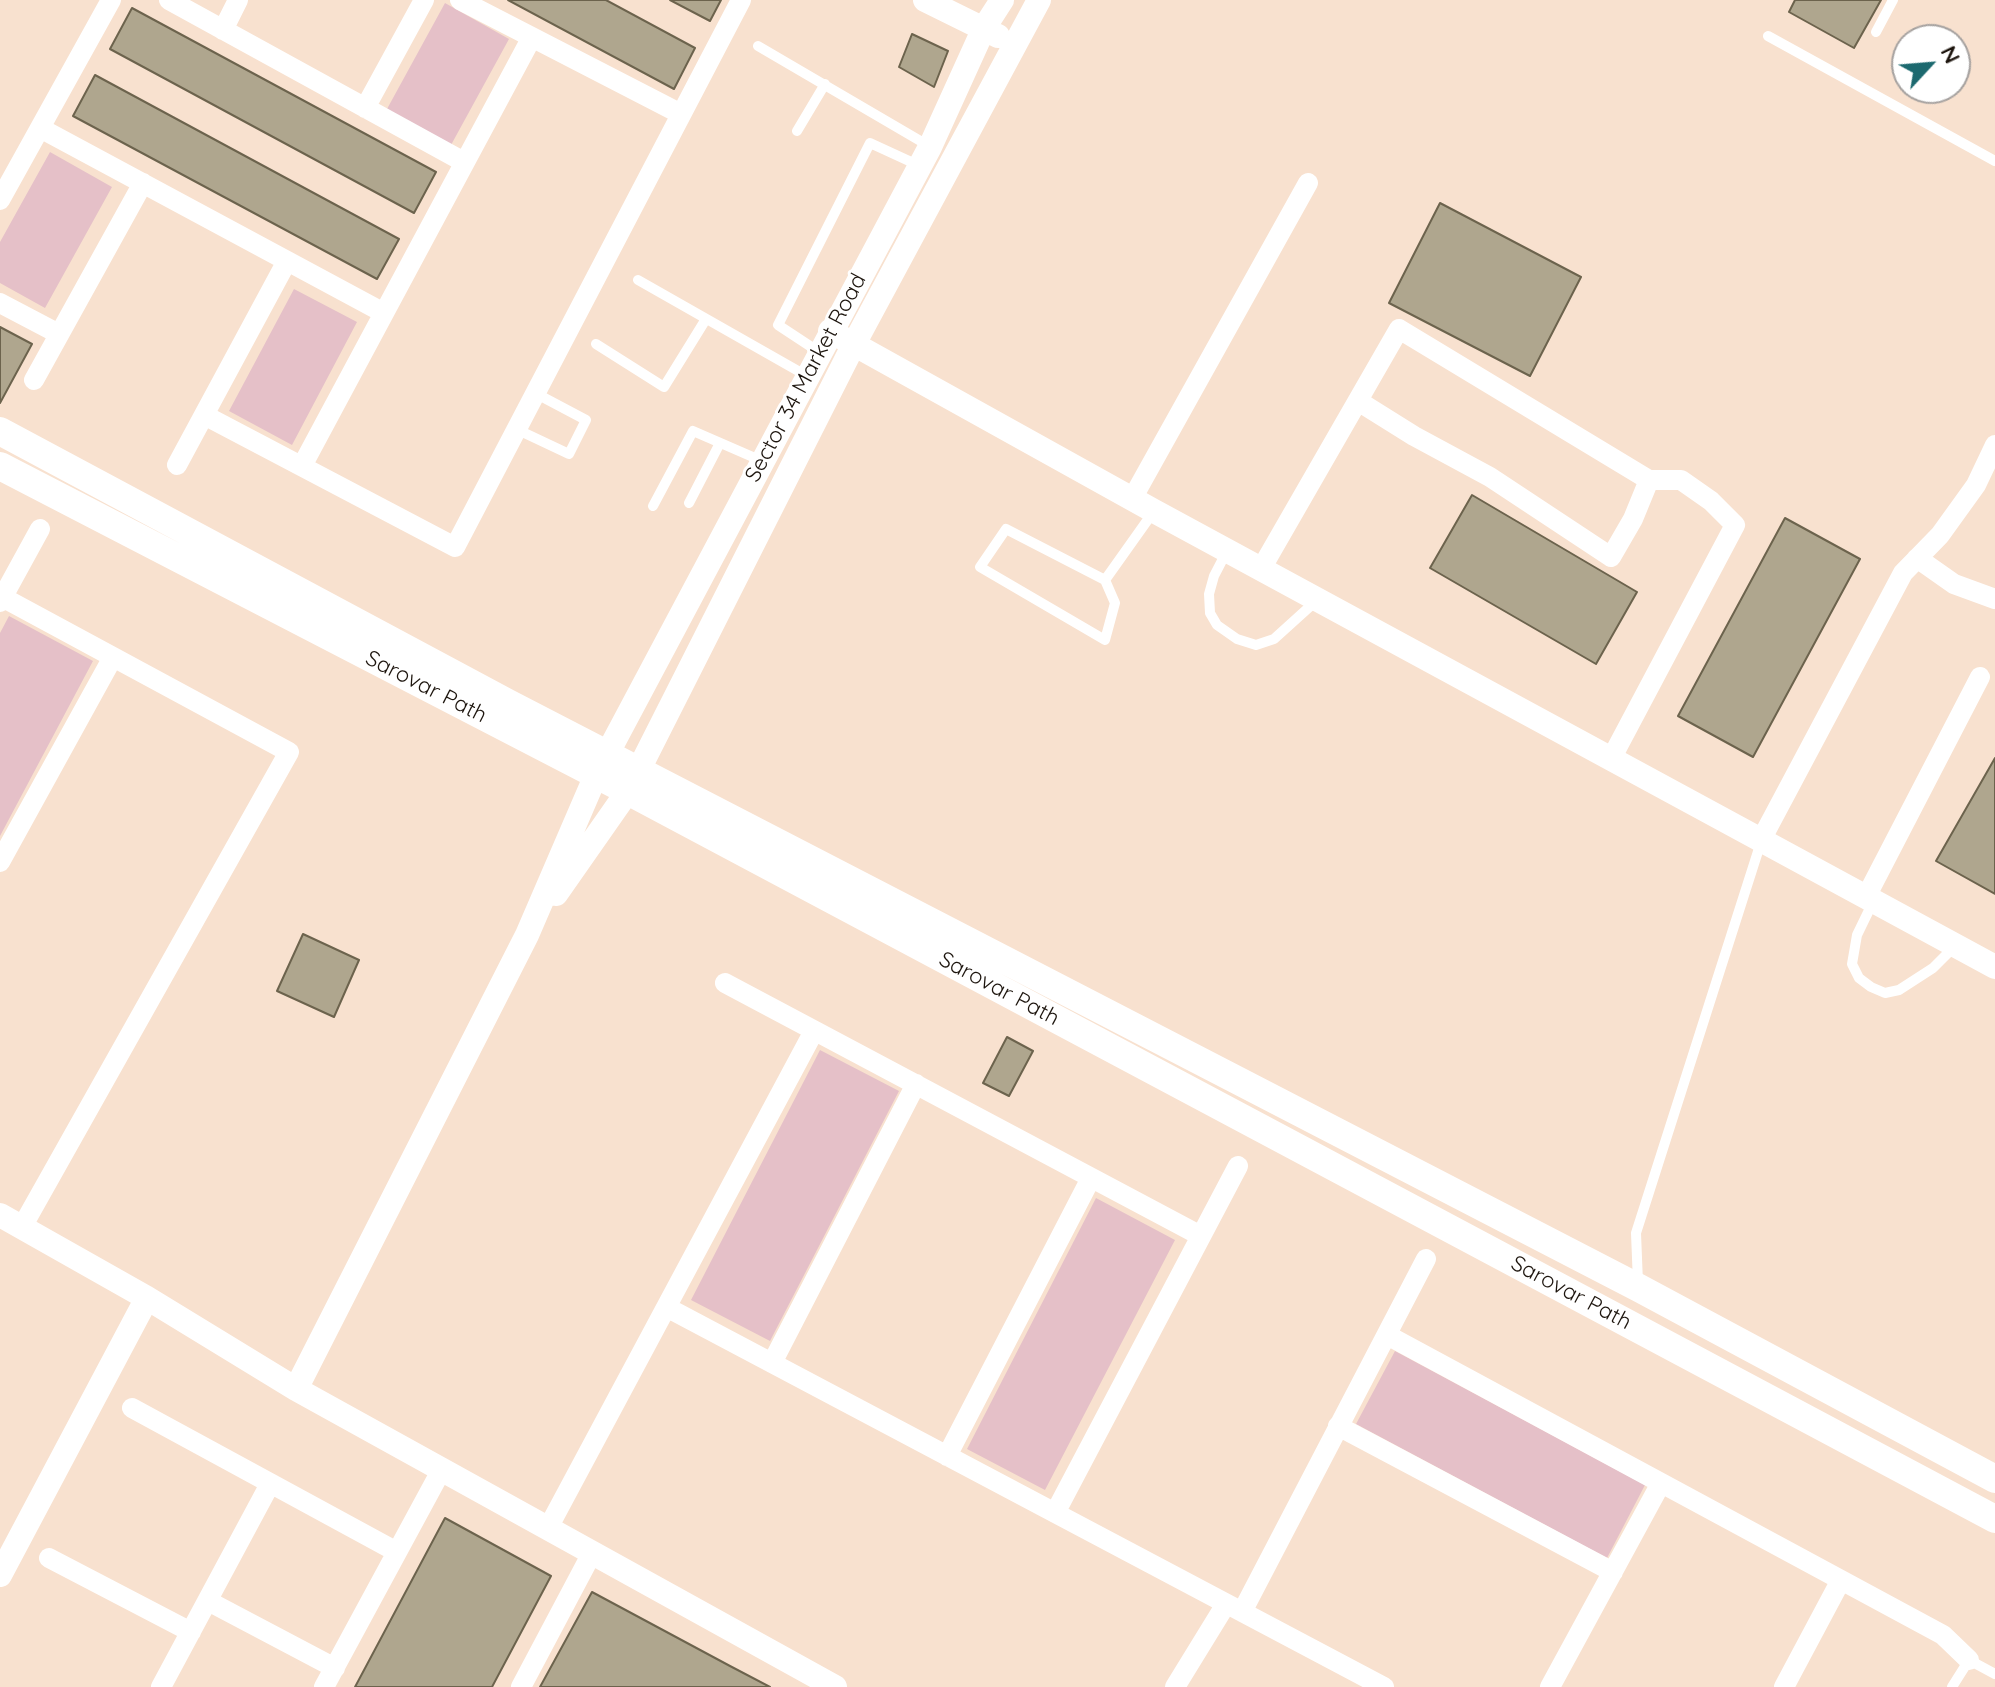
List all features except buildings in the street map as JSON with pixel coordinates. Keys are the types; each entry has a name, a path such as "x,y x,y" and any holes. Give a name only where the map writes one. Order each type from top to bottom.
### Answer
{"main road":[{"name":"Sarovar Path","path":"0,431 633,781 1995,1519"},
{"name":"Sarovar Path","path":"0,466 602,764"},
{"name":"Sarovar Path","path":"633,781 1639,1288 1995,1479"}],"street":[{"path":"0,200 111,0"},
{"path":"169,0 464,162"},
{"path":"223,30 238,0"},
{"path":"365,108 424,0"},
{"path":"460,0 681,114"},
{"path":"204,415 455,547 741,0"},
{"path":"925,0 1013,45"},
{"name":"Sector 34 Market Road","path":"527,935 602,764 925,156 984,28 1002,0"},
{"path":"296,1389 527,935 633,781 854,344 1039,0"},
{"path":"302,466 532,37"},
{"path":"40,128 384,313"},
{"path":"34,380 143,183"},
{"path":"1132,499 1308,183"},
{"path":"177,465 287,261"},
{"path":"0,303 59,334"},
{"path":"1261,569 1399,329 1649,480 1681,480 1711,501 1735,525 1611,759"},
{"path":"824,342 854,344 1227,551 1995,967"},
{"path":"1358,401 1490,477 1611,557 1633,519 1649,480"},
{"path":"1761,840 1903,573 1940,535 1976,485 1995,445"},
{"path":"22,1227 289,752 1,600 40,529"},
{"path":"1917,558 1954,584 1995,599"},
{"path":"0,862 113,657"},
{"path":"1870,899 1980,677"},
{"path":"725,983 1201,1236"},
{"path":"548,1528 814,1031"},
{"path":"772,1363 916,1084"},
{"path":"1055,1513 1238,1166"},
{"path":"947,1456 1091,1178"},
{"path":"0,1215 147,1298 296,1389 835,1687"},
{"path":"1175,1687 1234,1608 1338,1426 1426,1259"},
{"path":"0,1575 147,1298"},
{"path":"668,1308 1384,1687"},
{"path":"1387,1335 1943,1635 1969,1660"},
{"path":"132,1408 397,1552"},
{"path":"1338,1426 1613,1572"},
{"path":"324,1687 442,1469"},
{"path":"1550,1687 1661,1483"},
{"path":"161,1687 270,1484"},
{"path":"521,1687 592,1553"},
{"path":"49,1558 191,1632"},
{"path":"1784,1687 1841,1580"},
{"path":"208,1601 335,1668"}],"lane":[{"path":"1876,32 1893,0"},
{"path":"1768,36 1995,161"},
{"path":"758,46 825,84 925,156"},
{"path":"797,131 825,84"},
{"path":"824,342 778,325 870,143 925,156"},
{"path":"638,280 807,376"},
{"path":"596,344 664,387 706,319"},
{"path":"516,429 569,454 586,420 535,393"},
{"path":"653,506 693,431 762,461"},
{"path":"689,503 720,443"},
{"path":"1105,580 1154,511"},
{"path":"1006,529 1105,580 1115,603 1105,640 980,567 1006,529"},
{"path":"1227,551 1209,594 1210,613 1217,625 1237,639 1256,645 1274,639 1318,600"},
{"path":"1639,1288 1636,1233 1761,840"},
{"path":"1870,899 1857,935 1852,964 1859,978 1871,987 1885,993 1899,990 1933,968 1955,945"},
{"path":"1952,1687 1969,1660 1995,1674"}],"shaded area":[{"path":"445,3 509,39 451,145 387,109"},
{"path":"50,152 112,187 45,308 0,283 0,242"},
{"path":"294,289 357,322 292,445 229,411"},
{"path":"9,616 93,661 0,836 0,633"},
{"path":"820,1050 899,1091 770,1341 691,1300"},
{"path":"1096,1198 1175,1240 1045,1490 967,1449"},
{"path":"1395,1351 1645,1485 1607,1558 1356,1424"}]}
